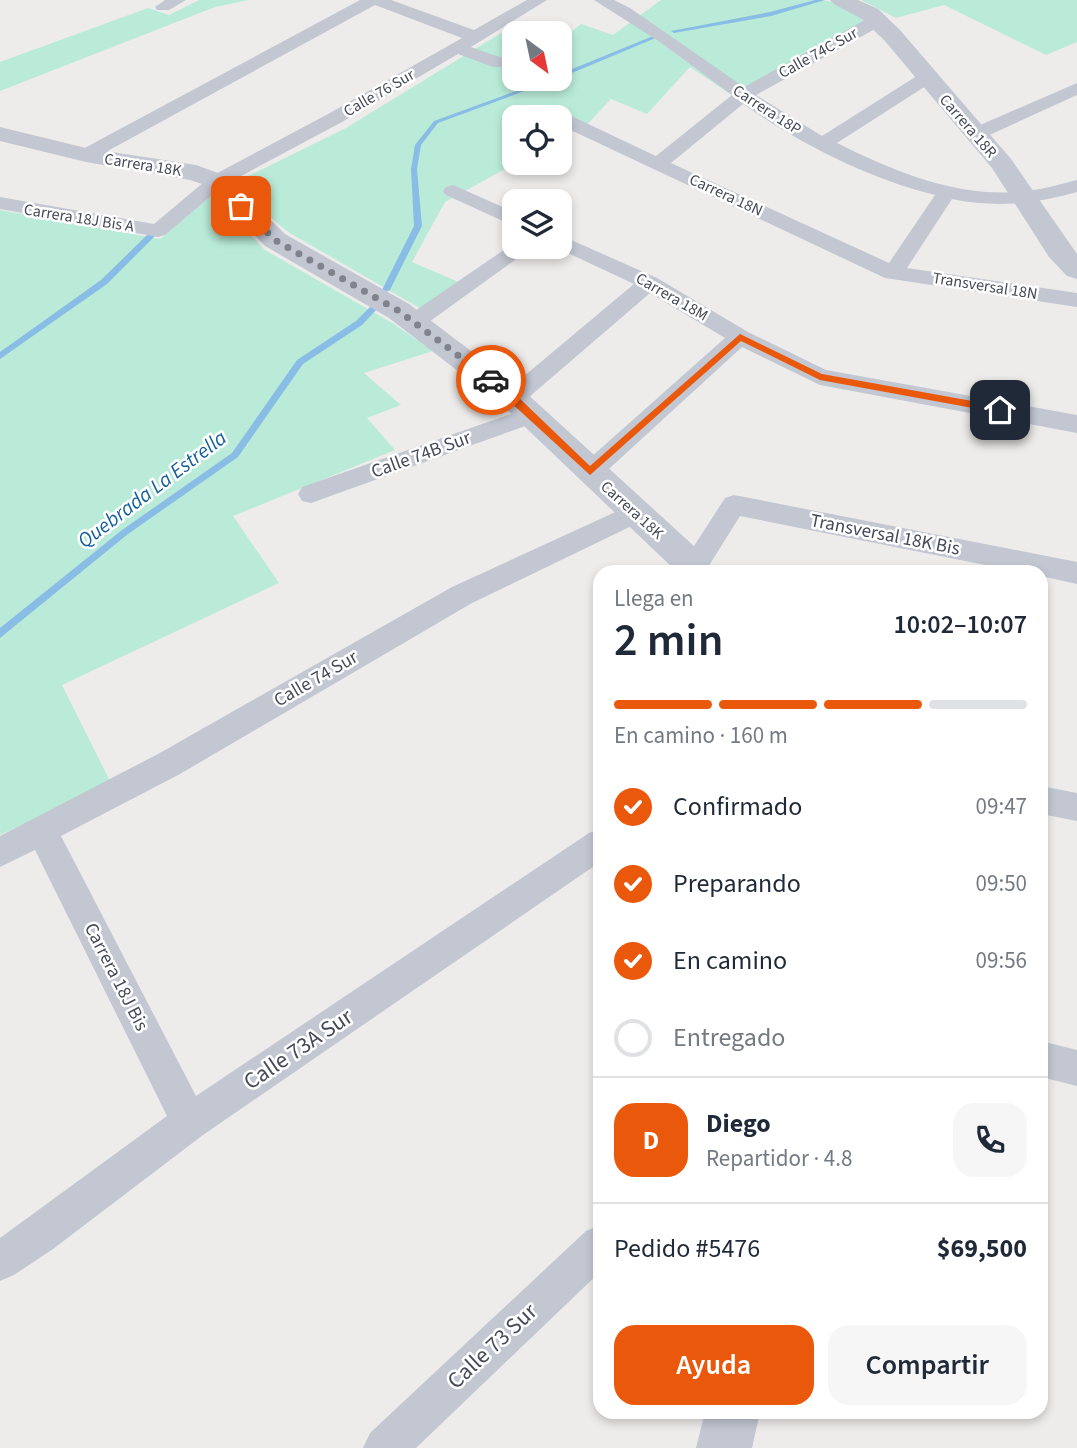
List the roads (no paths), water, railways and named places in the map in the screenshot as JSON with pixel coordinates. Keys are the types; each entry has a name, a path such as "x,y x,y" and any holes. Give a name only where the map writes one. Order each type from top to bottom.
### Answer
{"street":[{"path":"86,155 374,0 476,37"},
{"name":"Calle 76 Sur","path":"158,230 217,181 539,0"},
{"name":"Carrera 18P","path":"602,0 651,26 743,95 823,144 915,185 946,193"},
{"name":"Carrera 18R","path":"841,0 878,20 926,78 978,133 1026,198 1052,241 1077,270"},
{"name":"Calle 74C Sur","path":"659,163 743,95 878,20"},
{"path":"458,47 499,63"},
{"path":"823,144 926,78"},
{"path":"978,133 1077,88"},
{"name":"Carrera 18N","path":"572,123 893,272"},
{"name":"Carrera 18K","path":"0,134 86,155 196,173 217,181 275,240 414,322 522,406 687,565"},
{"path":"893,272 946,193 1026,198 1077,186"},
{"path":"453,191 502,214"},
{"name":"Carrera 18J Bis A","path":"0,203 158,230"},
{"name":"Carrera 18M","path":"572,247 649,282 740,337 820,377 1077,424"},
{"path":"414,322 506,259"},
{"name":"Transversal 18N","path":"893,272 1077,300"},
{"name":"Calle 74B Sur","path":"312,495 522,406 649,282"},
{"path":"590,471 740,337"},
{"name":"Transversal 18K Bis","path":"695,565 734,505 1037,565"},
{"name":"Calle 74 Sur","path":"0,852 169,764 462,595 635,513"},
{"name":"Transversal 18K Bis","path":"1048,567 1077,573"},
{"path":"1048,801 1077,807"},
{"name":"Carrera 18J Bis","path":"42,832 190,1122"},
{"name":"Calle 73A Sur","path":"0,1261 190,1122 593,849"},
{"path":"1048,1061 1077,1068"},
{"name":"Calle 73 Sur","path":"385,1448 593,1252"},
{"path":"724,1448 731,1419"}],"waterway":[{"name":"Quebrada La Estrella","path":"674,31 771,14 822,0"},
{"name":"Quebrada La Estrella","path":"572,71 655,37"},
{"name":"Quebrada La Estrella","path":"386,290 418,226 414,169 418,145 436,122 521,91"},
{"name":"Quebrada La Estrella","path":"0,356 104,282 151,236"},
{"name":"Quebrada La Estrella","path":"0,634 125,532 235,455 300,362 359,323 375,307"}]}
